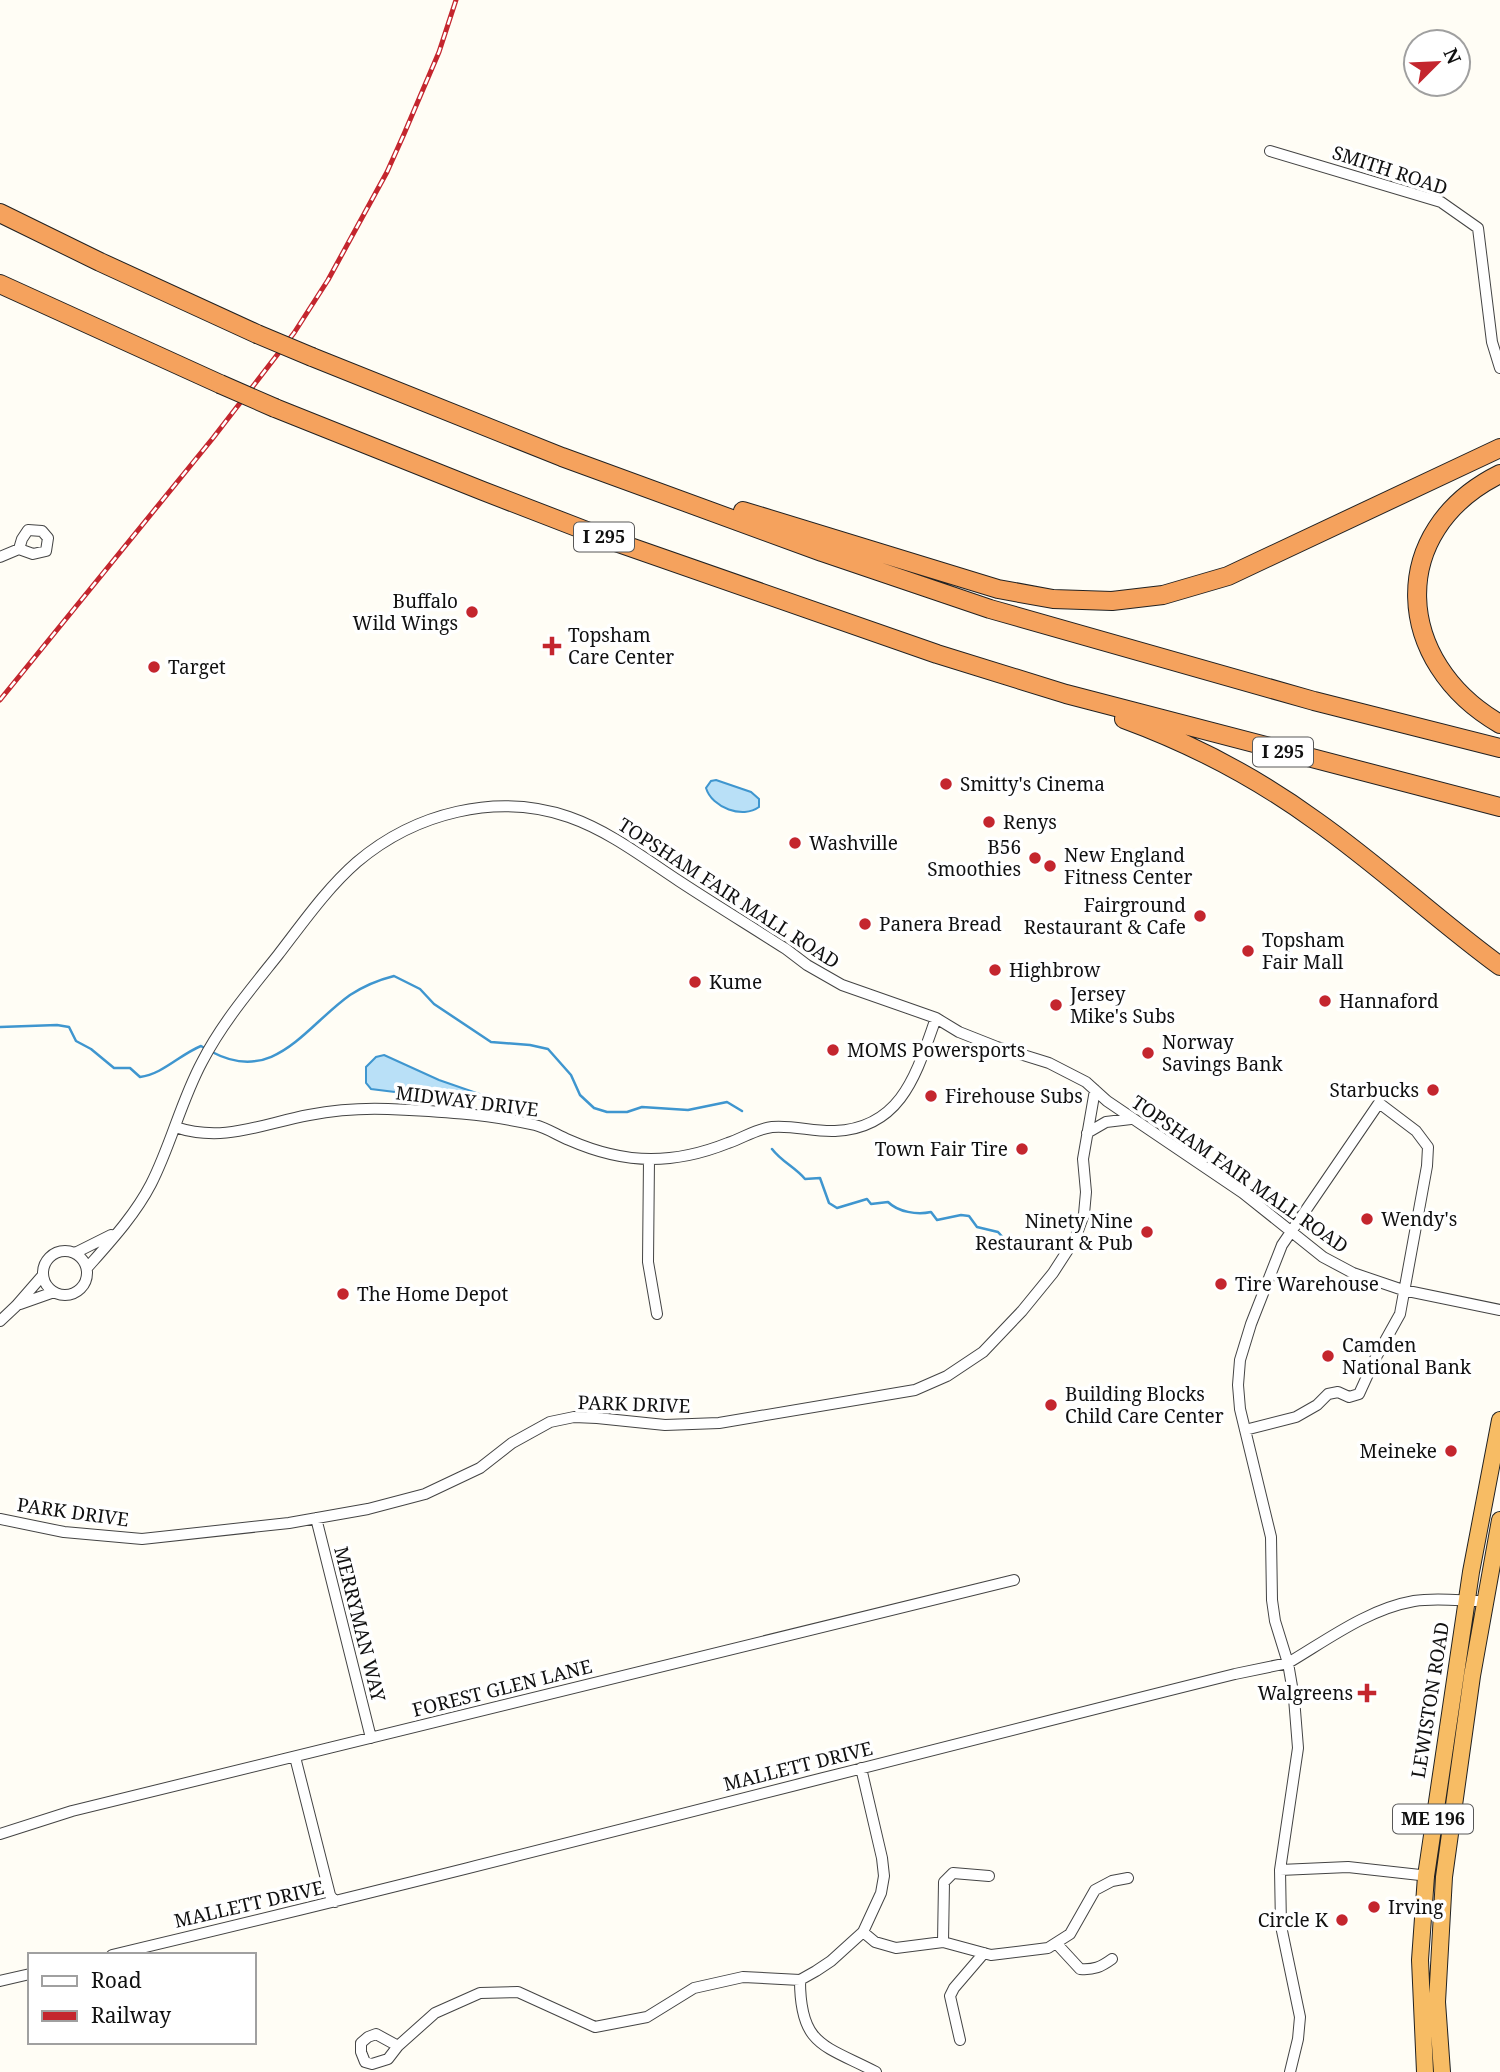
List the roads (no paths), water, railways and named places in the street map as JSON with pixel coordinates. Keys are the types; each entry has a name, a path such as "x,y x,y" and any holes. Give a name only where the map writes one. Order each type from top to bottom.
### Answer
{"highway":[{"path":"0,212 100,262 312,357 562,457 822,552 990,609 1314,701 1500,748"},
{"name":"I 295","path":"0,284 275,408 684,567 937,654 1066,694 1500,807"},
{"path":"665,494 679,491 1018,594 1070,601 1112,601 1163,596 1228,576 1500,448"},
{"path":"1500,474 1483,482 1466,496 1432,533 1424,550 1417,587 1419,624 1430,655 1447,681 1466,701 1500,724"},
{"path":"1066,694 1094,709 1185,744 1261,784 1323,826 1448,928 1500,966"},
{"name":"LEWISTON ROAD","path":"1425,2072 1420,1960 1426,1876 1466,1601 1500,1420"},
{"name":"LEWISTON ROAD","path":"1442,2072 1437,2002 1444,1878 1466,1714 1500,1520"}],"street":[{"name":"SMITH ROAD","path":"1270,151 1441,202 1478,228 1492,342 1500,368"},
{"path":"0,556 19,549"},
{"name":"TOPSHAM FAIR MALL ROAD","path":"87,1268 148,1189 190,1085 228,1018 299,928 355,863 379,844 423,821 450,812 494,806 529,808 569,817 612,837 807,965 842,985 936,1018 958,1032 1049,1063 1086,1082 1131,1119 1243,1192 1324,1257 1343,1268 1403,1290 1500,1310"},
{"name":"MIDWAY DRIVE","path":"175,1127 196,1133 227,1134 309,1115 360,1108 390,1109 475,1116 536,1125 593,1149 618,1156 649,1159 701,1153 771,1127 834,1131 873,1122 902,1098 913,1081 936,1018"},
{"name":"PARK DRIVE","path":"0,1519 64,1532 142,1539 316,1518 425,1494 480,1468 512,1443 550,1422 574,1417 665,1425 719,1423 915,1390 947,1376 983,1352 1053,1273 1075,1238 1085,1205 1083,1159 1095,1090"},
{"path":"1245,1430 1296,1417 1317,1405 1328,1394 1338,1392 1349,1397 1359,1394 1370,1367 1400,1314 1427,1166 1428,1147 1416,1131 1379,1103 1282,1245 1240,1360 1238,1385 1245,1430 1269,1525 1273,1558 1273,1606 1294,1698 1298,1748 1280,1870 1281,1926 1300,2017 1290,2072"},
{"path":"1087,1133 1106,1122 1131,1119"},
{"path":"649,1159 648,1262 657,1314"},
{"name":"TOPSHAM FAIR MALL ROAD","path":"75,1253 117,1231"},
{"path":"16,1306 54,1292 71,1294 80,1289 86,1279 87,1268 75,1253 63,1251 53,1254 44,1266 43,1275 54,1292"},
{"path":"0,1321 43,1275"},
{"name":"MERRYMAN WAY","path":"316,1518 371,1738"},
{"name":"FOREST GLEN LANE","path":"0,1834 72,1811 1014,1580"},
{"name":"MALLETT DRIVE","path":"120,1953 335,1902 1287,1663 1355,1623 1387,1608 1417,1600 1484,1601"},
{"path":"295,1757 330,1895 335,1902"},
{"path":"398,2046 435,2012 480,1993 518,1992 595,2027 648,2017 694,1988 743,1977 800,1980 831,1961 863,1932 881,1893 884,1876 882,1858 861,1768"},
{"path":"1280,1870 1348,1867 1444,1878"},
{"path":"943,1942 944,1882 953,1873 989,1876"},
{"path":"863,1932 875,1942 896,1948 943,1942 991,1955 1048,1948 1070,1934 1095,1890 1112,1881 1128,1878"},
{"path":"1056,1943 1080,1969 1092,1970 1112,1959"},
{"path":"960,2040 950,1996 984,1953"},
{"path":"0,1981 28,1974"},
{"path":"800,1980 800,2006 810,2032 833,2052 876,2072"}],"water":[{"path":"716,780 751,792 759,799 759,807 737,812 721,806 709,795 706,788 711,781"},
{"path":"384,1055 488,1099 371,1089 366,1083 366,1067 376,1057"}],"waterway":[{"path":"212,1052 234,1060 253,1062 271,1057 303,1036 350,995 394,976 420,989 434,1004 491,1042 548,1049 571,1075 580,1095 594,1108 607,1112 627,1112 642,1107 688,1110 727,1102 742,1111"},
{"path":"0,1027 69,1027 76,1041 91,1049 114,1068 130,1068 140,1077 164,1068 201,1046 206,1049"},
{"path":"772,1149 805,1179 820,1178 829,1203 837,1208 867,1199 871,1204 888,1202 908,1212 931,1212 937,1220 969,1216 977,1227 998,1232 1007,1242 1036,1238 1042,1240"}],"railway":[{"path":"0,700 213,438 294,333 328,280 387,172 439,52 456,0"}],"place":[{"name":"Buffalo Wild Wings","path":"472,612"},
{"name":"Topsham Care Center","path":"552,646"},
{"name":"Target","path":"154,667"},
{"name":"Smitty's Cinema","path":"946,784"},
{"name":"Renys","path":"989,822"},
{"name":"Washville","path":"795,843"},
{"name":"B56 Smoothies","path":"1035,858"},
{"name":"New England Fitness Center","path":"1050,866"},
{"name":"Fairground Restaurant & Cafe","path":"1200,916"},
{"name":"Panera Bread","path":"865,924"},
{"name":"Topsham Fair Mall","path":"1248,951"},
{"name":"Highbrow","path":"995,970"},
{"name":"Kume","path":"695,982"},
{"name":"Hannaford","path":"1325,1001"},
{"name":"Jersey Mike's Subs","path":"1056,1005"},
{"name":"MOMS Powersports","path":"833,1050"},
{"name":"Norway Savings Bank","path":"1148,1053"},
{"name":"Starbucks","path":"1433,1090"},
{"name":"Firehouse Subs","path":"931,1096"},
{"name":"Town Fair Tire","path":"1022,1149"},
{"name":"Wendy's","path":"1367,1219"},
{"name":"Ninety Nine Restaurant & Pub","path":"1147,1232"},
{"name":"Tire Warehouse","path":"1221,1284"},
{"name":"The Home Depot","path":"343,1294"},
{"name":"Camden National Bank","path":"1328,1356"},
{"name":"Building Blocks Child Care Center","path":"1051,1405"},
{"name":"Meineke","path":"1451,1451"},
{"name":"Walgreens","path":"1367,1693"},
{"name":"Irving","path":"1374,1907"},
{"name":"Circle K","path":"1342,1920"}]}
